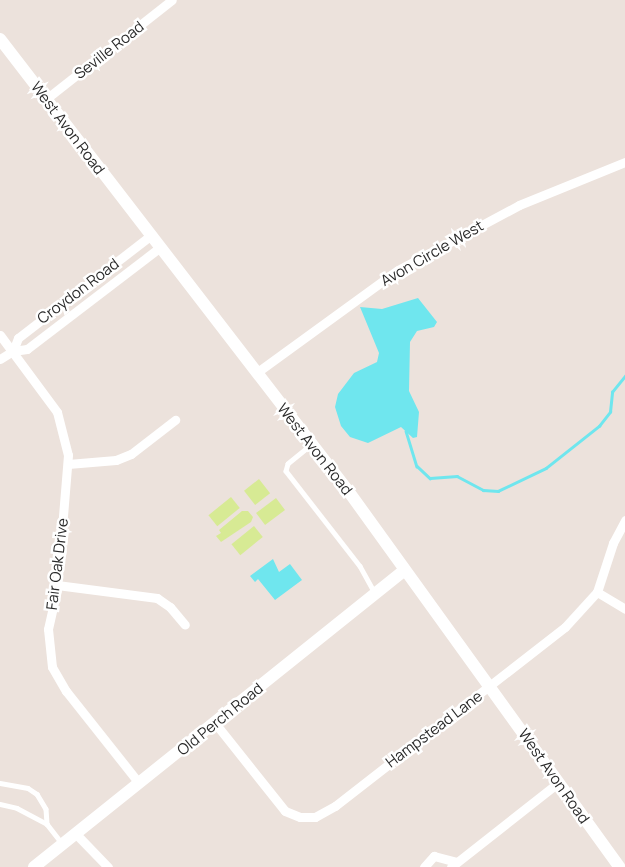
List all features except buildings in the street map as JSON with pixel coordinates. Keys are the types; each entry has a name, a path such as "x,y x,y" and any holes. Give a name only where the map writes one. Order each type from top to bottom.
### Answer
{"street":[{"name":"Seville Road","path":"46,99 172,0"},
{"name":"West Avon Road","path":"0,39 312,445 490,685 619,867"},
{"name":"Avon Circle West","path":"256,374 398,270 519,205 625,162"},
{"name":"Croydon Road","path":"13,351 18,338 150,236"},
{"name":"Croydon Road","path":"0,359 13,351 27,349 159,248"},
{"name":"Fair Oak Drive","path":"0,335 57,412 68,464 57,584 48,629 56,678 140,783"},
{"path":"68,464 116,460 131,454 175,420"},
{"name":"Hampstead Lane","path":"215,723 285,810 300,817 315,816 335,806 564,627 597,592 613,543 625,520"},
{"name":"Old Perch Road","path":"34,867 405,570"},
{"path":"57,584 157,598 170,607 184,625"},
{"path":"597,592 625,609"},
{"path":"424,867 434,856 453,865 559,782"},
{"path":"76,834 108,867"}],"lane":[{"path":"312,445 288,464 286,471 360,566 376,594"},
{"path":"0,783 28,788 36,794 46,808 47,824"},
{"path":"0,804 18,808 47,824 63,844"}],"green space":[{"path":"259,479 270,493 255,505 244,491"},
{"path":"231,497 240,508 217,526 208,515"},
{"path":"276,498 285,510 265,525 256,513"},
{"path":"242,511 248,511 253,517 251,522 221,542 216,536 221,533 219,530"},
{"path":"254,526 263,537 240,555 231,544"}],"water":[{"path":"418,298 437,322 434,327 417,331 410,342 409,391 419,412 417,437 413,438 401,427 368,443 350,437 341,426 335,407 338,394 354,373 377,362 379,353 360,307 382,309"},
{"path":"273,559 279,572 290,564 302,580 275,600 258,579 255,582 250,576"}],"waterway":[{"path":"406,431 417,466 430,478 457,476 483,490 498,491 546,468 599,426 610,412 612,392 625,376"}]}
